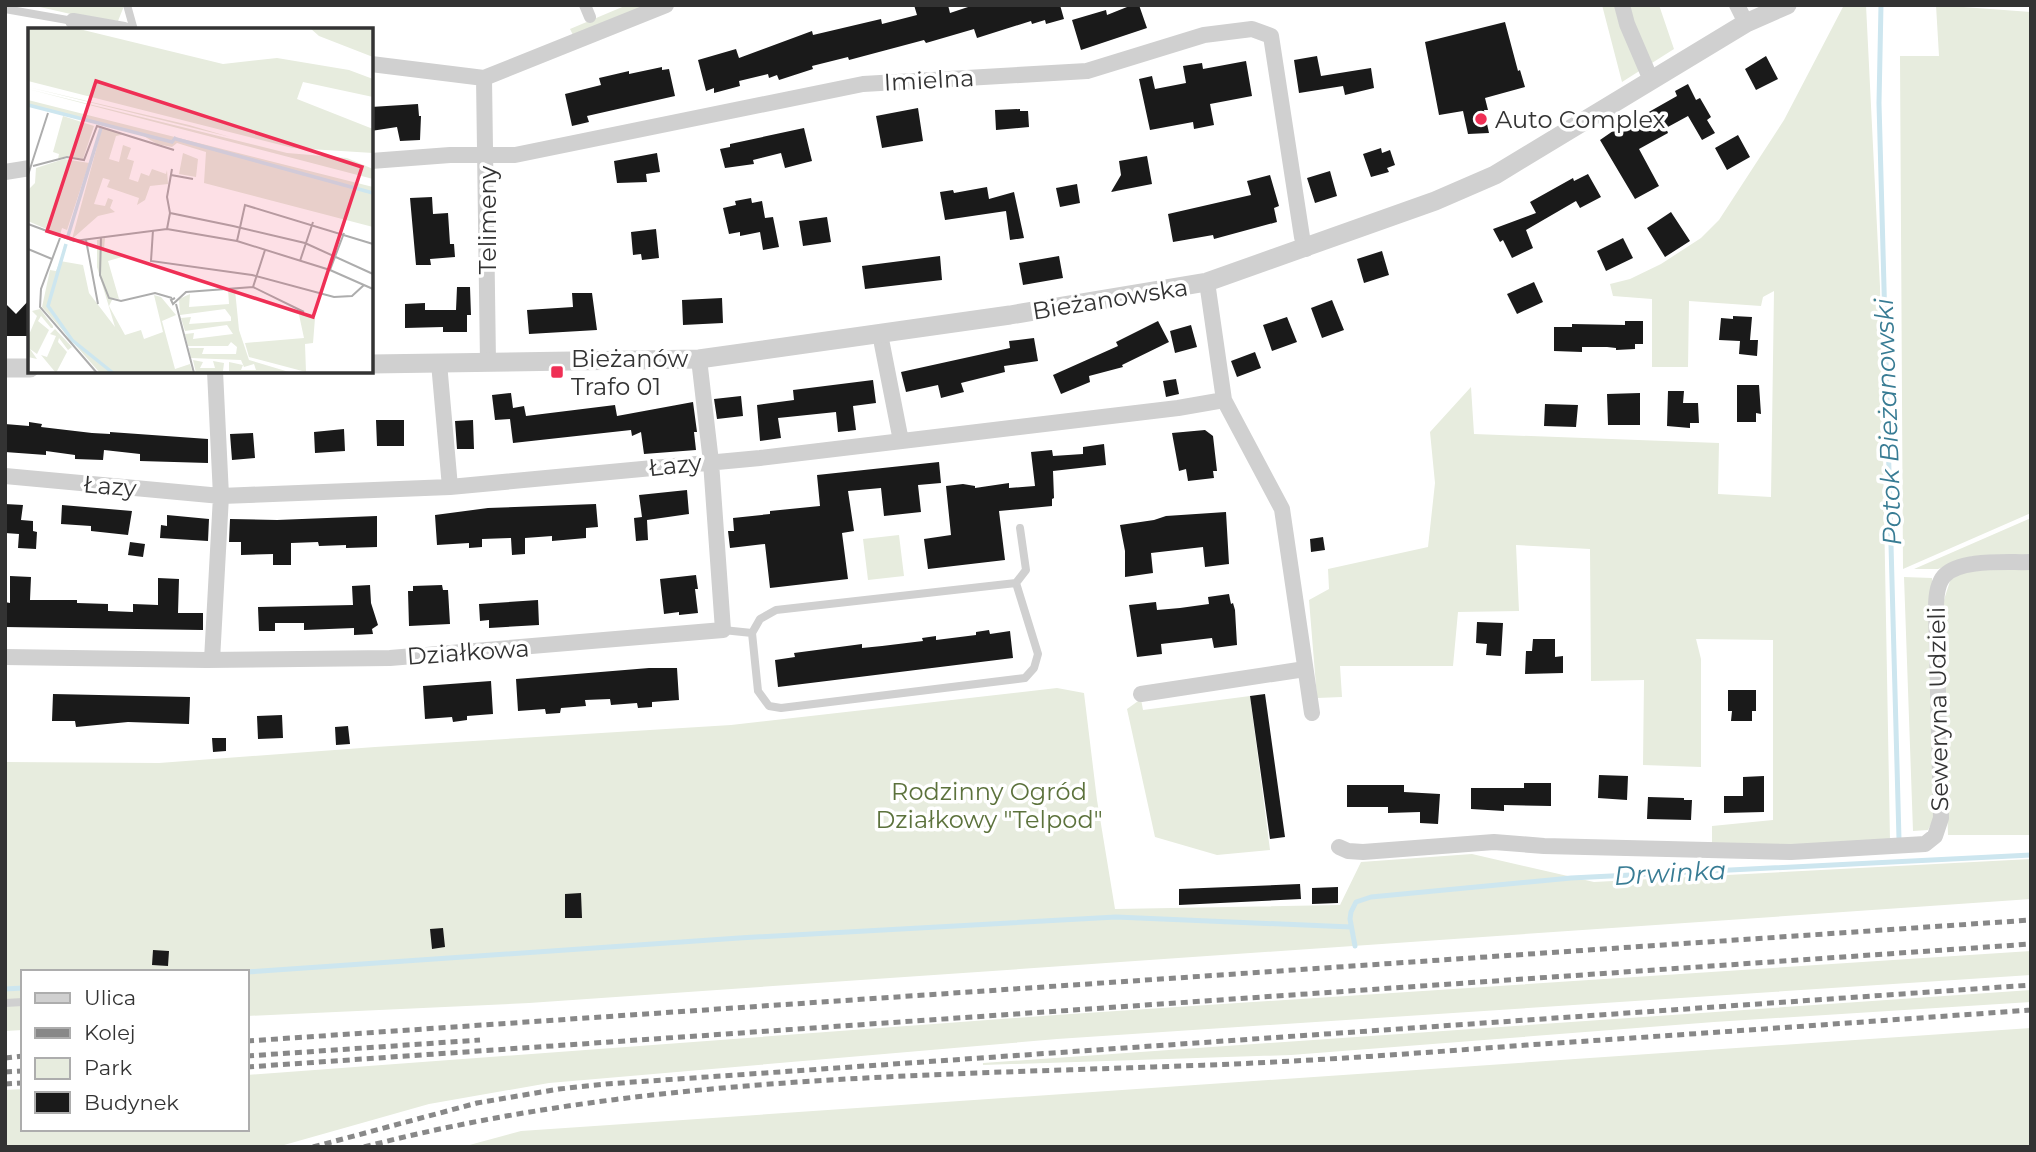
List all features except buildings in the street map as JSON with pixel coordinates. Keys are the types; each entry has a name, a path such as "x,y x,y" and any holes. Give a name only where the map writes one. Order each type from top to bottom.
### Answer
{"street":[{"path":"373,64 484,78 666,5"},
{"path":"1622,5 1627,24 1651,80"},
{"name":"Bieżanowska","path":"373,364 699,359 880,334 1207,282 1306,249 1435,201 1495,175 1651,80 1742,14 1787,5"},
{"path":"73,21 113,28"},
{"name":"Imielna","path":"373,161 450,155 515,155 863,84 1087,71 1204,35 1252,29 1270,36 1306,249"},
{"name":"Telimeny","path":"484,78 488,362"},
{"path":"5,172 28,169"},
{"path":"1207,282 1224,400 1282,509 1312,713"},
{"path":"880,334 901,441"},
{"path":"699,359 711,462 723,630"},
{"path":"439,363 450,487"},
{"path":"5,368 28,368"},
{"path":"212,660 221,496 215,373"},
{"name":"Łazy","path":"5,476 221,496 450,487 711,462 1130,416 1224,400"},
{"name":"Seweryna Udzieli","path":"1339,847 1363,852 1494,842 1544,846 1791,852 1926,844 1935,836 1941,818 1936,608 1939,586 1945,575 1953,569 1975,563 2031,562"},
{"name":"Działkowa","path":"5,657 212,660 390,658 723,630"},
{"path":"1141,694 1305,669"}],"lane":[{"path":"127,5 133,28"},
{"path":"5,9 73,21"},
{"path":"1016,583 1038,654 1034,668 1025,678 781,708 769,706 758,691 752,633 760,619 776,610 1016,583 1026,570 1020,528"},
{"name":"Działkowa","path":"723,630 752,633"}],"green space":[{"path":"31,5 117,5 124,6 118,21"},
{"path":"627,5 648,5 573,35 570,29"},
{"path":"1602,5 1659,5 1674,49 1622,82"},
{"path":"1844,5 1866,5 1880,287 1890,841 1712,848 1712,826 1773,820 1773,640 1696,639 1701,659 1701,767 1643,765 1644,680 1591,681 1590,549 1516,545 1519,611 1458,612 1453,666 1340,666 1342,697 1317,698 1309,600 1329,589 1328,569 1428,547 1435,483 1430,432 1471,387 1474,434 1719,443 1718,494 1771,497 1774,291 1763,297 1761,306 1689,301 1688,367 1652,367 1652,299 1613,296 1610,284 1630,279 1661,264 1701,238 1719,220 1784,120"},
{"path":"1936,5 2031,12 2031,513 1903,569 1900,56 1939,56"},
{"path":"2031,518 2031,556 1973,556 1938,569 1914,569"},
{"path":"899,535 904,576 868,580 863,539"},
{"path":"2031,569 2031,835 1948,835 1941,609 1951,578 1963,572"},
{"path":"1904,577 1932,578 1934,818 1928,830 1913,831"},
{"name":"Rodzinny Ogród Działkowy \"Telpod\"","path":"1057,688 1084,693 1097,800 1115,909 1340,905 1361,862 1472,854 1594,882 2031,859 2031,899 529,1003 248,1016 248,970 21,970 21,1030 5,1031 5,762 159,763 731,725"},
{"path":"1250,696 1270,850 1217,855 1155,837 1127,709 1141,699 1143,710"},
{"path":"2031,951 2031,975 1057,1039 549,1083 429,1104 277,1147 5,1147 5,1090 21,1089 21,1131 248,1131 248,1075 1056,1015"},
{"path":"2031,990 2031,1002 1714,1022 1291,1055 983,1065 983,1063"},
{"path":"2031,1028 2031,1147 462,1147 521,1131"}],"waterway":[{"name":"Potok Bieżanowski","path":"1881,5 1879,103 1899,839"},
{"name":"Drwinka","path":"1355,946 1351,912 1356,902 1371,897 1571,878 2031,855"},
{"path":"248,972 739,938 1116,917 1351,927"},
{"path":"5,989 21,988"}],"railway":[{"path":"248,1041 2031,920"},
{"path":"248,1067 2031,944"},
{"path":"313,1147 477,1103 606,1084 2031,985"},
{"path":"364,1147 468,1123 572,1105 783,1083 1328,1059 2031,1010"},
{"path":"248,1056 480,1040"},
{"path":"5,1058 21,1056"},
{"path":"5,1072 21,1071"},
{"path":"5,1084 21,1083"}],"place":[{"name":"Auto Complex","path":"1481,119"},
{"name":"Bieżanów Trafo 01","path":"557,372"}]}
